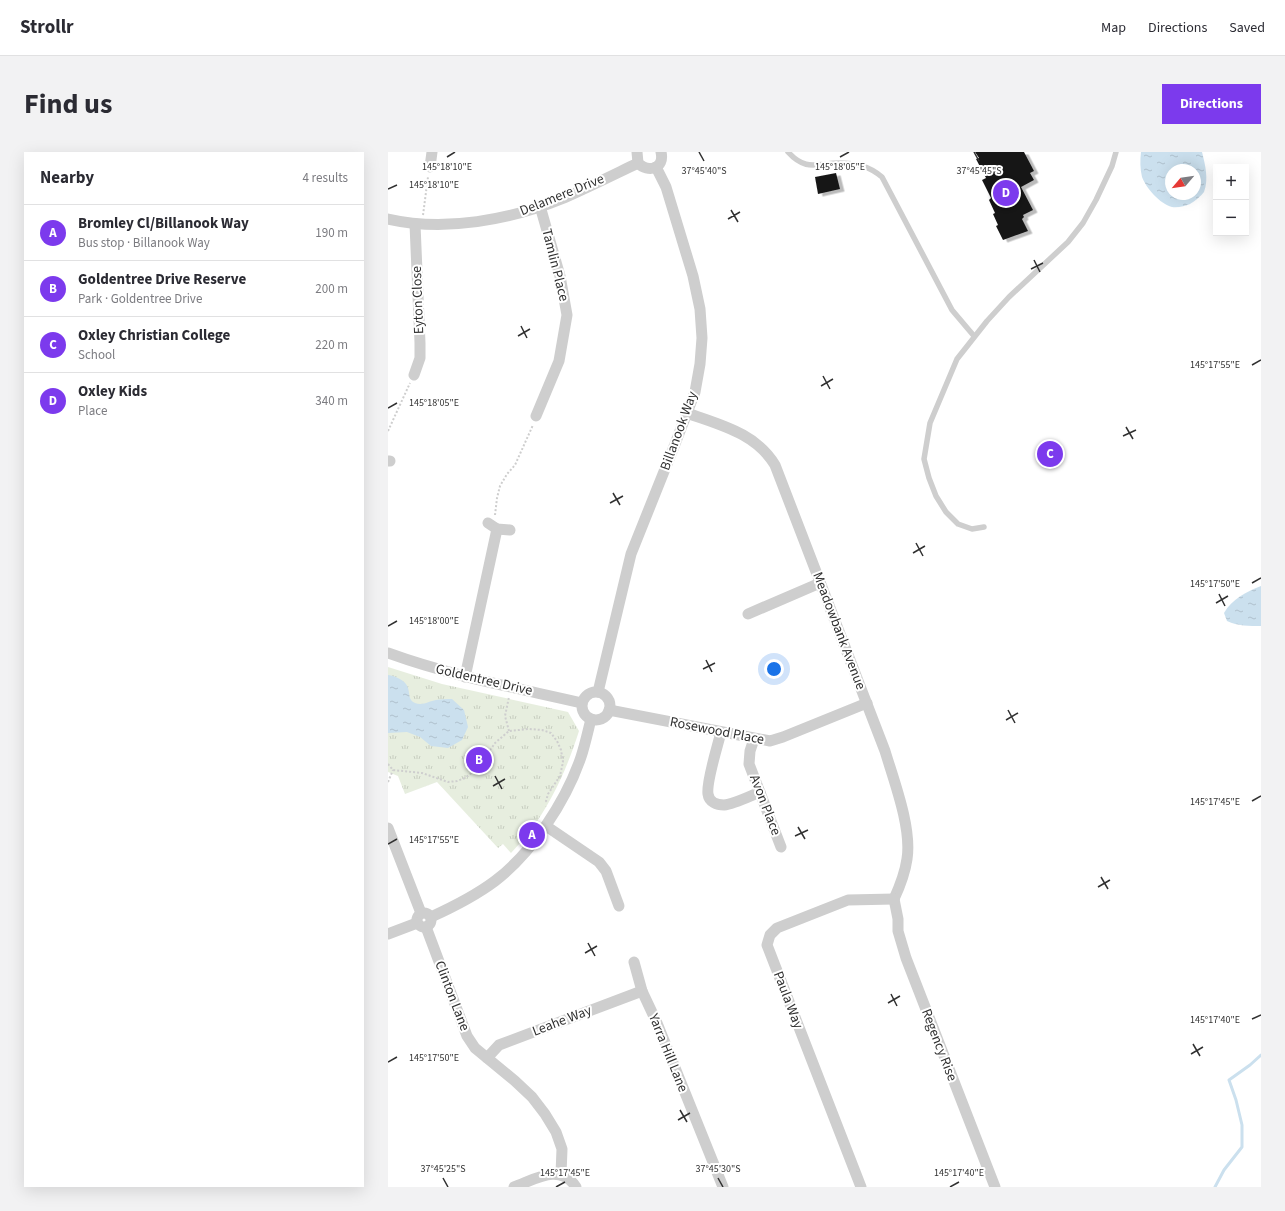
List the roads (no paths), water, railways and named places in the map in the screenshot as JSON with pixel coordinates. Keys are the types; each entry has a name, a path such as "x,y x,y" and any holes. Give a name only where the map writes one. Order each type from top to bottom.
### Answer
{"street":[{"path":"430,167 432,152"},
{"path":"637,157 646,168 656,167 661,161 661,152"},
{"name":"Delamere Drive","path":"388,219 419,224 467,223 514,215 583,190 637,157"},
{"name":"Billanook Way","path":"598,692 630,554 695,392 700,364 702,338 700,309 693,276 666,188 656,167"},
{"name":"Tamlin Place","path":"536,416 559,361 567,315 560,276 540,206"},
{"name":"Eyton Close","path":"414,374 420,358 419,224"},
{"name":"Meadowbank Avenue","path":"687,413 743,434 768,454 775,466 885,751 908,833 908,858 901,883 894,899"},
{"path":"465,677 492,526 510,530"},
{"path":"748,614 820,583"},
{"name":"Goldentree Drive","path":"388,652 426,666 465,677 512,686 582,703"},
{"path":"598,692 607,699 609,706 606,714 600,719 588,717 583,711 582,703 589,694 598,692"},
{"name":"Rosewood Place","path":"608,710 770,741 867,703"},
{"path":"388,934 424,920 476,894 513,866 546,826 571,780 581,757 591,718"},
{"path":"721,732 709,784 708,794 712,801 718,805 726,805 760,792"},
{"name":"Avon Place","path":"754,739 750,751 749,764 781,847"},
{"path":"546,826 599,862 606,871 619,906"},
{"name":"Clinton Lane","path":"388,828 467,1036 475,1048 532,1097 545,1114 556,1132 562,1149 561,1174"},
{"name":"Paula Way","path":"861,1187 767,945 770,935 777,928 848,900 894,899"},
{"name":"Regency Rise","path":"894,899 898,919 898,931 906,958 995,1187"},
{"name":"Yarra Hill Lane","path":"634,962 642,991 657,1023 723,1187"},
{"name":"Leahe Way","path":"487,1058 500,1045 642,991"},
{"path":"514,1187 551,1174 561,1174 569,1178 576,1187"}],"lane":[{"path":"788,152 804,164 816,166 838,163 854,164 868,167 882,176 952,310 974,336"},
{"path":"984,527 972,529 958,524 946,512 936,496 924,459 930,422 957,359 974,336 1009,297 1068,242 1083,223 1112,166 1116,152"}],"water":[{"path":"1141,152 1202,152 1206,177 1204,192 1201,195 1201,164 1165,164 1165,200 1196,200 1181,207 1172,207 1167,205 1150,191 1142,177 1140,164"},
{"path":"1261,586 1261,626 1239,625 1227,621 1224,613 1227,608 1245,593"},
{"path":"388,675 397,677 407,685 410,699 415,703 421,704 438,700 452,699 464,710 468,727 462,740 448,748 431,746 420,737 407,732 388,733"}],"waterway":[{"path":"1215,1187 1224,1170 1242,1147 1242,1125 1229,1080 1261,1055"}],"place":[{"name":"Oxley Kids","path":"1006,193"},
{"name":"Oxley Christian College","path":"1050,454"},
{"name":"Goldentree Drive Reserve","path":"479,760"},
{"name":"Bromley Cl/Billanook Way","path":"532,835"}]}
